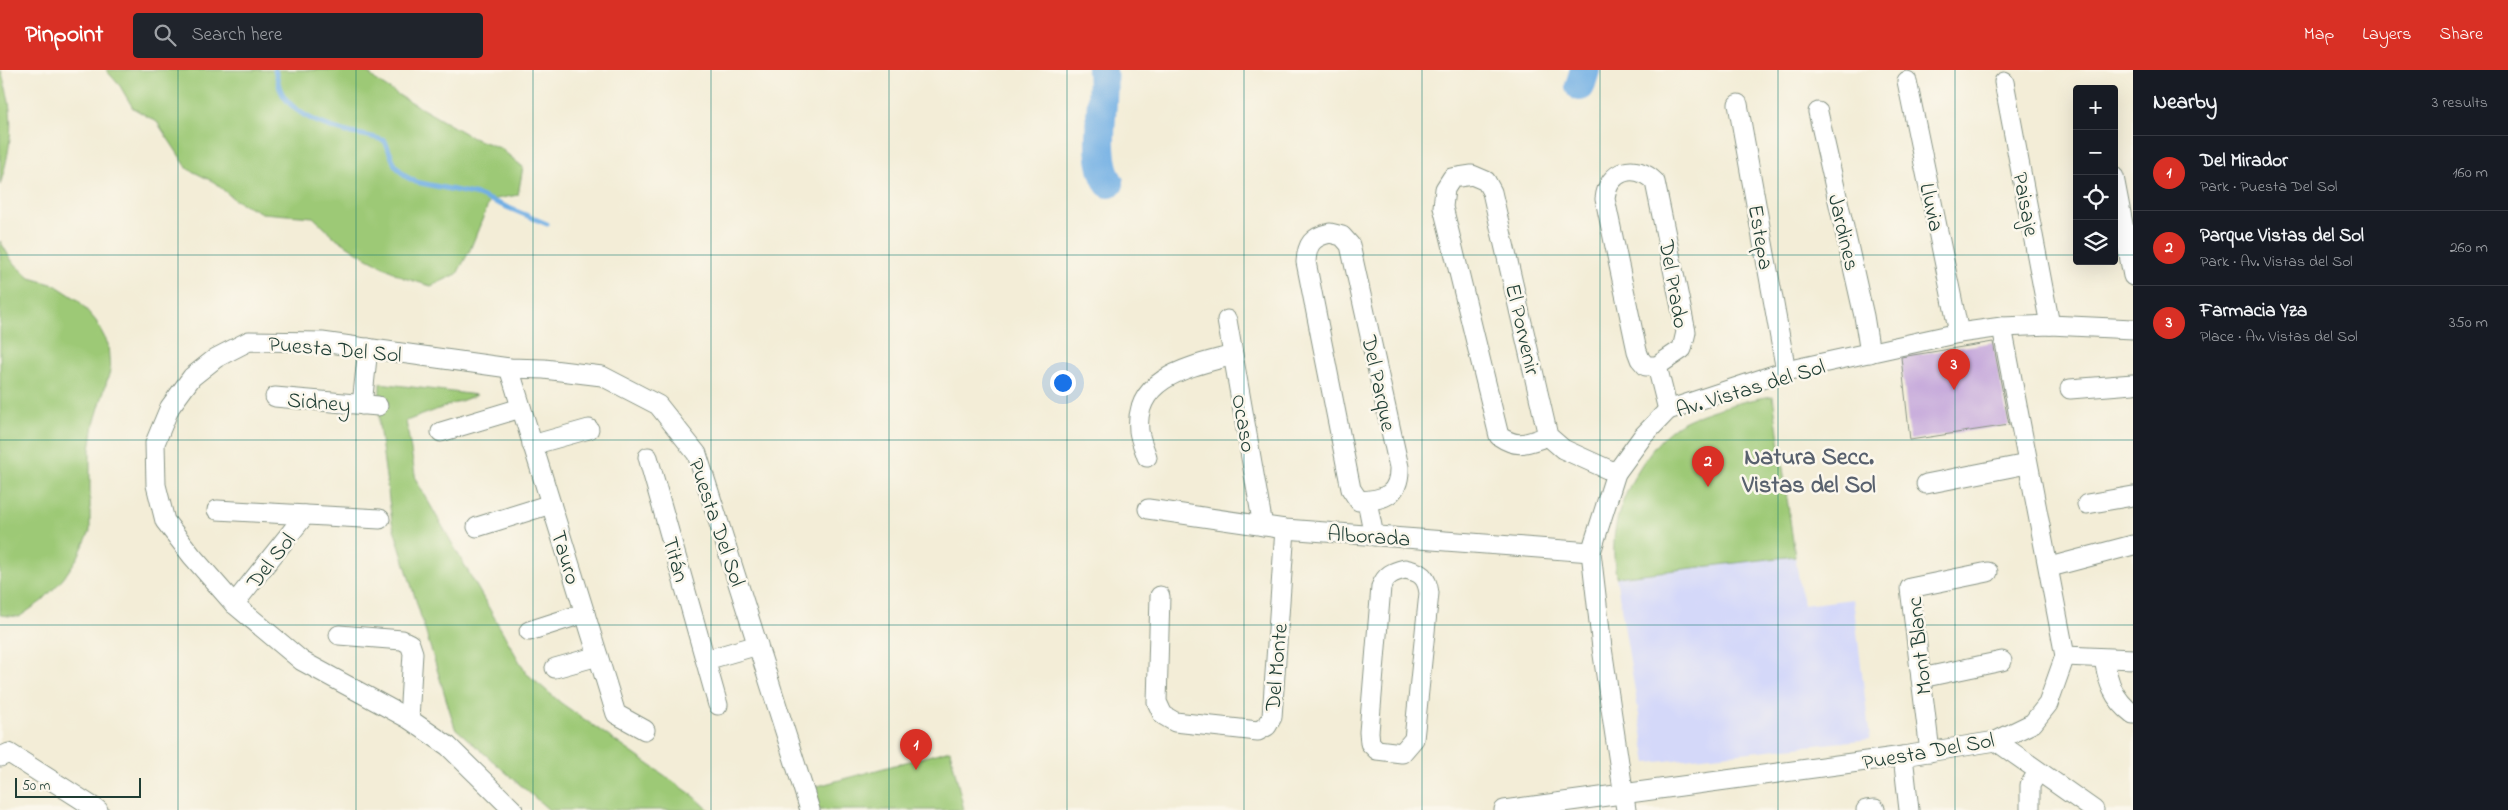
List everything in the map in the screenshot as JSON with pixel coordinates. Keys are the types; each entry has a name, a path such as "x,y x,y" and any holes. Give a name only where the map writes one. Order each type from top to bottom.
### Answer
{"street":[{"name":"Lluvia","path":"1907,81 1959,333"},
{"name":"Paisaje","path":"2004,82 2050,326"},
{"name":"Estepa","path":"1738,104 1786,371"},
{"name":"Jardines","path":"1818,112 1864,316 1870,353"},
{"name":"Del Prado","path":"1639,171 1647,174 1655,182 1686,332 1682,349 1657,366 1646,366 1640,360 1637,352 1605,199 1606,187 1612,178 1621,173 1639,171"},
{"name":"El Porvenir","path":"1472,175 1486,181 1492,192 1548,436 1520,445 1509,443 1499,436 1443,207 1445,189 1452,178 1472,175"},
{"path":"2118,198 2133,276"},
{"name":"Del Parque","path":"1330,233 1342,236 1350,246 1399,467 1396,488 1387,496 1367,500 1359,501 1351,489 1306,262 1307,247 1316,236 1330,233"},
{"name":"Ocaso","path":"1227,320 1263,526"},
{"name":"Av. Vistas del Sol","path":"1625,801 1591,552 1616,472 1643,436 1668,410 1786,371 1959,333 2002,328 2050,326 2133,329"},
{"name":"Puesta Del Sol","path":"1504,810 1625,801 1996,741 2032,722 2048,704 2065,656 2050,567 2027,464 2002,328"},
{"name":"Puesta Del Sol","path":"513,810 448,746 408,719 302,661 234,604 192,556 166,521 156,485 155,443 170,407 192,377 216,358 249,341 322,342 509,368 544,369 602,376 658,406 696,454 810,810"},
{"name":"Sidney","path":"276,397 370,405 368,348"},
{"path":"1146,457 1139,430 1142,401 1160,382 1179,369 1233,356"},
{"path":"1657,366 1668,410"},
{"name":"Tauro","path":"509,368 616,714 646,730"},
{"path":"2070,389 2133,384"},
{"path":"441,432 521,408"},
{"path":"532,445 589,429"},
{"path":"1548,436 1562,449 1616,472"},
{"name":"Titán","path":"648,457 718,705"},
{"path":"1926,484 2027,464"},
{"path":"2087,504 2133,496"},
{"path":"1367,500 1374,536"},
{"path":"477,527 551,504"},
{"name":"Alborada","path":"1148,509 1285,529 1591,552"},
{"path":"217,510 380,519"},
{"name":"Del Sol","path":"234,604 305,515"},
{"name":"Del Monte","path":"1160,596 1157,702 1163,715 1176,722 1258,731 1267,726 1272,717 1285,529"},
{"path":"1405,569 1408,538"},
{"path":"2050,567 2133,545"},
{"name":"Alborada","path":"1405,569 1418,572 1428,581 1429,593 1414,739 1402,753 1377,750 1370,743 1381,587 1385,577 1394,571 1405,569"},
{"name":"Mont Blanc","path":"1930,752 1910,588 1988,572"},
{"path":"529,631 585,613"},
{"path":"339,635 402,640 410,644 413,653 408,719"},
{"path":"706,660 758,645"},
{"path":"555,668 598,656"},
{"path":"2065,656 2133,659"},
{"path":"2104,658 2111,689 2123,706 2133,714"},
{"path":"1921,678 2002,661"},
{"path":"1996,741 2094,810"},
{"path":"0,757 9,753 98,810"},
{"path":"1903,756 1910,810"},
{"path":"2030,810 2028,807 2030,785 2038,772"}],"shaded area":[{"path":"1795,556 1803,605 1853,599 1870,739 1647,763 1616,577"}],"green space":[{"path":"0,70 9,101 11,125 9,149 0,185"},
{"path":"106,70 365,70 377,81 400,96 473,138 500,148 523,167 518,195 490,200 470,250 457,274 431,286 404,278 357,252 333,236 313,217 262,213 235,200 214,182 188,169 157,122 133,108 120,86"},
{"path":"0,241 12,261 30,278 55,285 78,300 96,321 108,344 110,371 94,424 90,449 90,531 78,557 63,579 42,601 19,617 0,615"},
{"path":"380,383 477,395 406,421 416,480 526,673 561,703 694,796 709,810 549,810 455,728 392,522 379,425"},
{"path":"1773,396 1795,556 1616,577 1614,547 1615,528 1619,512 1633,479 1653,449 1675,427 1695,417 1737,403"},
{"path":"950,750 964,810 810,810 803,790"}],"building":[{"path":"1993,342 2009,425 1910,440 1901,357"}],"waterway":[{"path":"275,70 280,89 292,106 310,118 331,127 385,141 395,165 405,176 416,182 478,195 547,224"},
{"path":"1102,70 1100,143 1104,171 1109,183"},
{"path":"1580,86 1585,70"}],"place":[{"name":"Farmacia Yza","path":"1954,390"},
{"name":"Parque Vistas del Sol","path":"1708,487"},
{"name":"Del Mirador","path":"916,770"}],"district":[{"name":"Natura Secc. Vistas del Sol","path":"1809,470"}]}
